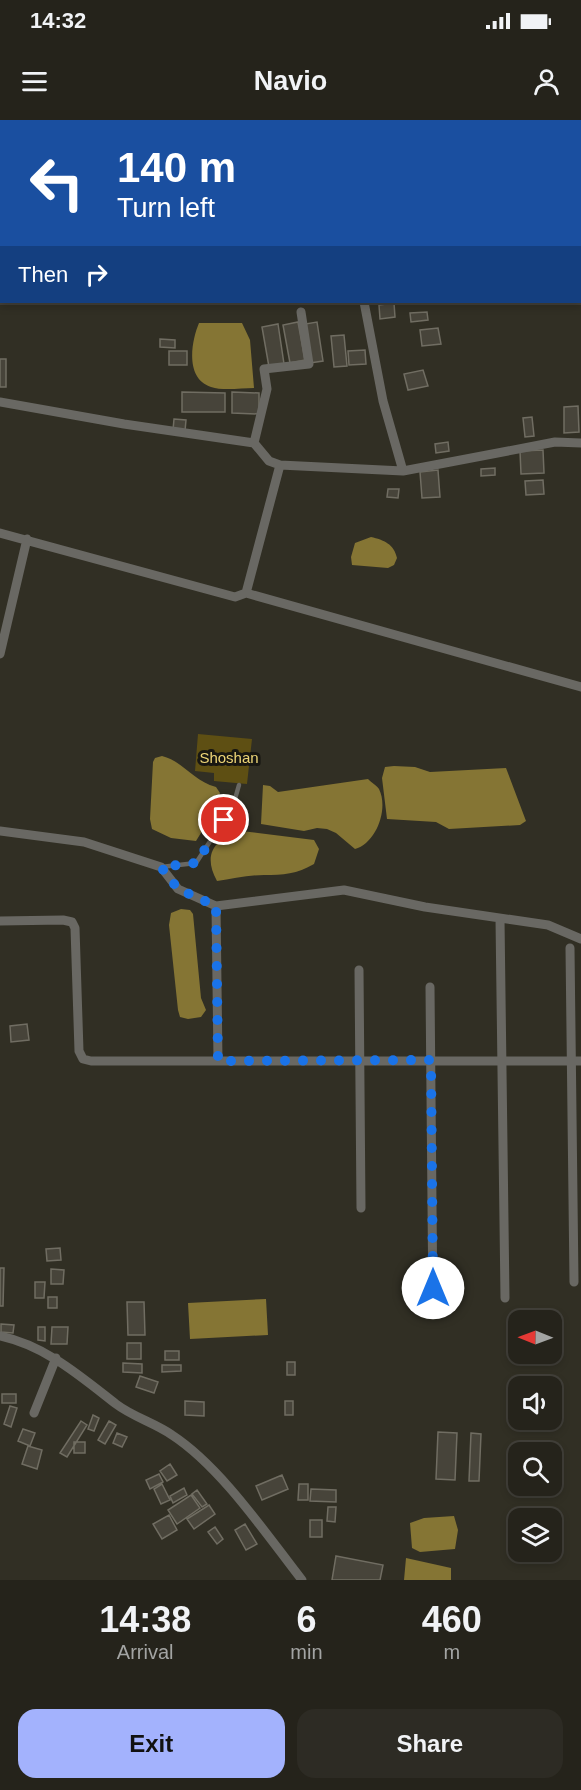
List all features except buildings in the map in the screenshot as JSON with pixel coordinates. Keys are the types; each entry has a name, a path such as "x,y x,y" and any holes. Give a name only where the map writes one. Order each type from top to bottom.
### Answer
{"street":[{"path":"364,303 383,401 403,471"},
{"path":"254,443 267,389 264,369 309,364 301,312"},
{"path":"0,402 124,424 254,443 270,461 280,465 403,471 555,442 581,443"},
{"path":"246,592 280,465"},
{"path":"0,532 235,597 246,592 581,687"},
{"path":"0,654 27,539"},
{"path":"0,831 84,842 161,867 178,889 216,906 344,890 425,907 548,925 581,939"},
{"path":"216,906 218,1061"},
{"path":"500,919 505,1298"},
{"path":"0,921 63,920 72,922 75,928 79,1051 83,1059 91,1061 577,1061"},
{"path":"570,948 577,1061 574,1282"},
{"path":"359,970 361,1208"},
{"path":"430,987 433,1311"},
{"path":"0,1336 21,1341 56,1358 118,1406 173,1435 222,1478 302,1580"},
{"path":"34,1413 56,1358"}],"lane":[{"path":"161,867 196,863 232,806 239,785"}],"green space":[{"name":"Shoshan","path":"198,734 252,739 247,784 214,781 214,773 195,771"}],"shaded area":[{"path":"199,323 242,323 250,340 254,388 211,387 197,376 192,359 192,349"},
{"path":"371,537 391,546 397,558 394,565 388,568 352,565 351,557 355,543"},
{"path":"162,756 216,787 220,793 212,815 196,841 171,838 152,829 150,819 153,762 155,758"},
{"path":"385,767 415,767 430,772 506,768 526,821 520,825 449,829 436,822 387,819 382,778"},
{"path":"368,779 379,789 382,797 381,815 379,824 369,840 355,849 336,833 327,829 317,828 304,831 261,824 263,785 270,786 278,792"},
{"path":"242,831 314,840 319,849 314,864 290,873 217,881 211,863 214,848 225,838"},
{"path":"181,909 190,910 193,914 201,998 206,1010 201,1017 188,1019 180,1017 178,1010 169,925 171,913"},
{"path":"266,1299 268,1335 190,1339 188,1303"},
{"path":"454,1516 458,1530 455,1549 420,1552 412,1548 410,1523 424,1518"},
{"path":"406,1558 451,1568 451,1580 404,1580"}],"route":[{"path":"224,820 196,863 161,867 178,889 216,906 218,1061 431,1060 433,1288"}]}
